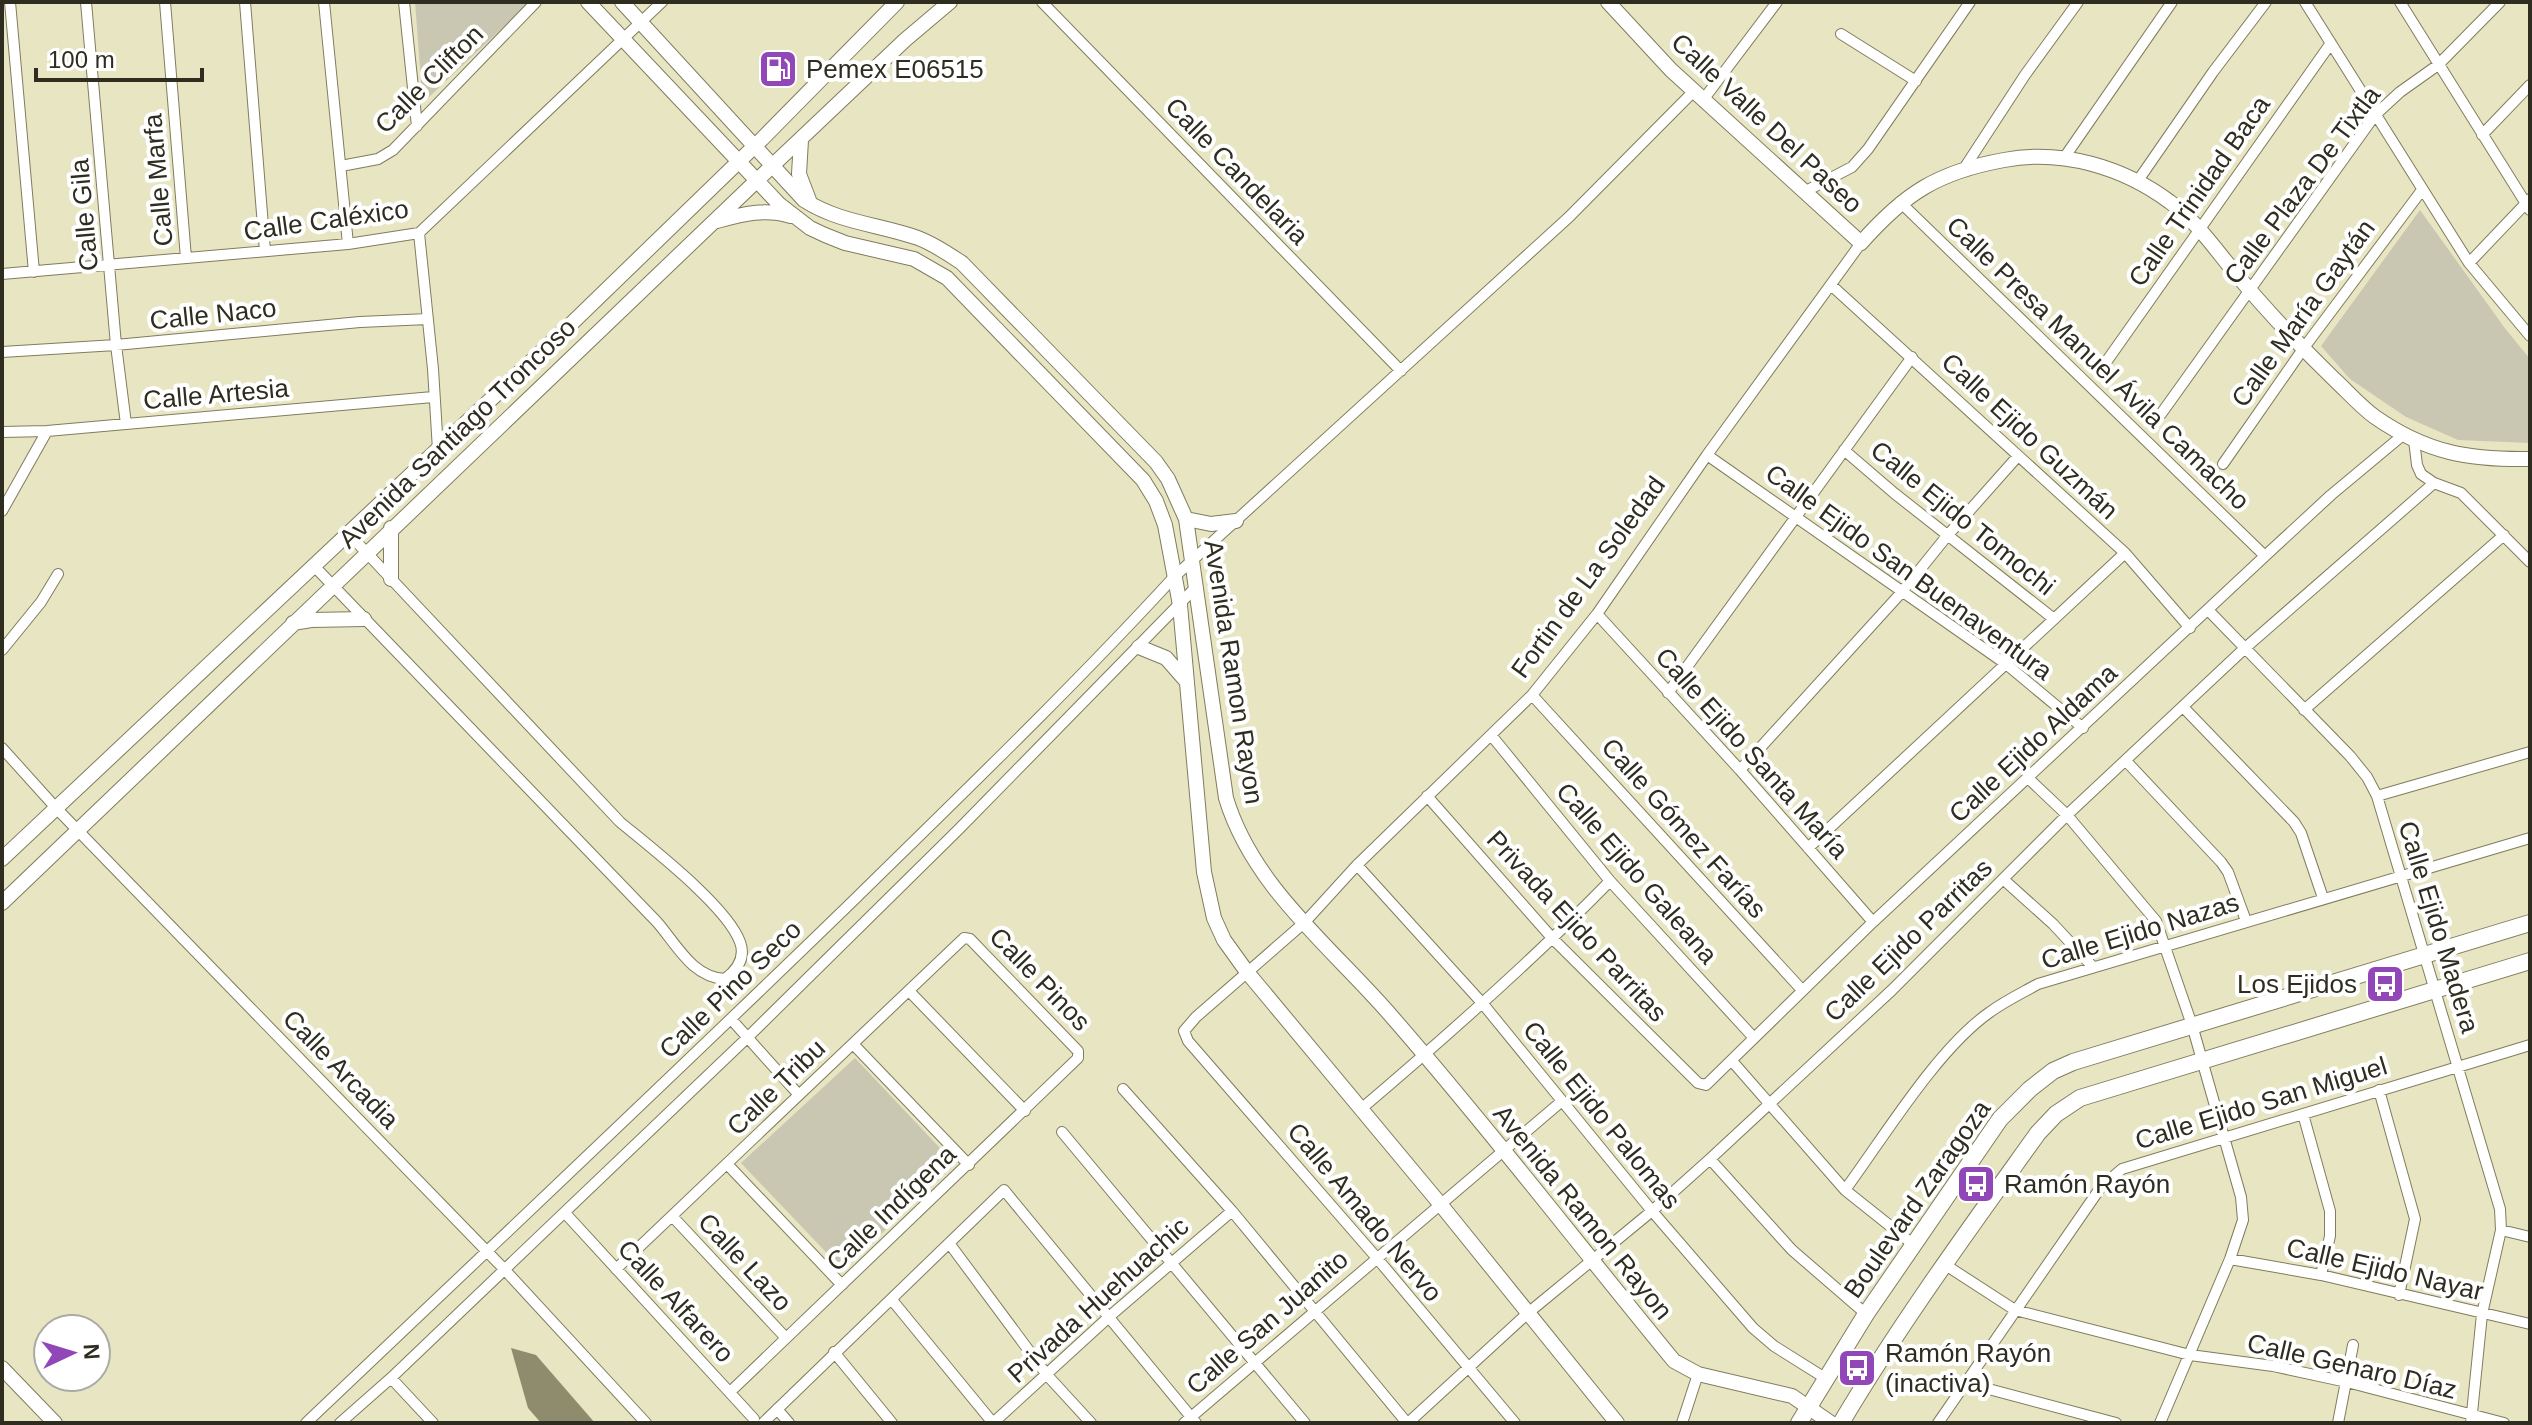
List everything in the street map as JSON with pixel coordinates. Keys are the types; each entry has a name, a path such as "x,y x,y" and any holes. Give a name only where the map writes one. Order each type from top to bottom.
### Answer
{"main road":[{"name":"Avenida Ramon Rayon","path":"588,2 738,163 796,218 810,228 845,243 914,259 947,278 1143,480 1165,525 1180,605 1204,872 1214,918 1224,940 1617,1423"},
{"name":"Avenida Ramon Rayon","path":"622,2 811,204 840,218 935,245 962,263 1156,462 1168,479 1186,519 1224,782 1232,816 1262,873 1425,1055 1674,1361 1698,1374 1783,1392 1802,1401 1831,1423"},
{"name":"Avenida Santiago Troncoso","path":"2,859 438,450 738,163 897,2"},
{"name":"Avenida Santiago Troncoso","path":"2,903 391,528 905,40 950,2"},
{"name":"Calle Valle Del Paseo","path":"1608,2 1698,96 1861,243"},
{"path":"801,140 799,174 811,204"},
{"name":"Fortin de La Soledad","path":"1861,243 1900,202 1965,167 2014,158 2064,158 2097,165 2137,182 2171,202 2303,349 2372,415 2408,437 2445,452 2485,460 2530,459"},
{"path":"713,222 769,211 796,218"},
{"path":"1186,519 1211,524 1236,521"},
{"path":"391,528 391,579"},
{"path":"293,623 364,619"},
{"path":"1139,647 1166,658 1187,682"},
{"name":"Boulevard Zaragoza","path":"1799,1423 1866,1314 2000,1119 2053,1071 2192,1025 2530,923"},
{"path":"1841,1423 1867,1378 1944,1264 2038,1133 2056,1114 2080,1098 2105,1088 2530,961"},
{"path":"2,1368 55,1423"}],"street":[{"path":"10,2 34,272"},
{"name":"Calle Gila","path":"86,2 116,345 126,424"},
{"name":"Calle Marfa","path":"165,2 186,258"},
{"path":"245,2 265,251"},
{"path":"324,2 348,244"},
{"path":"404,2 417,126"},
{"name":"Calle Clifton","path":"341,166 378,159 393,150 536,2"},
{"name":"Calle Caléxico","path":"2,274 348,244 419,233 662,2"},
{"name":"Calle Candelaria","path":"1042,2 1401,371"},
{"name":"Calle Pino Seco","path":"306,1423 731,1019 957,799 1122,634 1174,577 1698,96 1777,2"},
{"path":"1806,191 1852,167 1868,149 1968,6 1955,2"},
{"path":"1965,167 2025,75 2078,2"},
{"path":"2064,158 2172,2"},
{"path":"2137,182 2266,2"},
{"path":"2305,2 2469,263 2530,336"},
{"path":"2400,2 2528,204 2469,263"},
{"name":"Calle Plaza De Tixtla","path":"2161,414 2375,115 2400,92 2438,65 2500,2"},
{"path":"1841,34 1916,81"},
{"name":"Calle Trinidad Baca","path":"2104,365 2331,43"},
{"path":"2482,135 2530,85"},
{"name":"Calle María Gaytán","path":"2223,464 2303,349 2422,190"},
{"name":"Calle Presa Manuel Ávila Camacho","path":"1900,202 2265,556"},
{"path":"419,233 438,450"},
{"name":"Fortin de La Soledad","path":"1185,1028 1305,922 1357,865 1532,695 1597,614 1707,455 1861,243"},
{"name":"Calle Ejido Guzmán","path":"1831,285 2125,553 2190,628"},
{"name":"Calle Naco","path":"2,352 428,319"},
{"path":"1668,693 1912,357"},
{"name":"Calle Artesia","path":"2,432 47,431 433,397"},
{"path":"2,511 47,431"},
{"path":"2408,437 2418,469 2434,483 2461,493 2530,562"},
{"name":"Calle Ejido Aldama","path":"1698,1083 1709,1083 1873,922 2331,495 2408,437"},
{"name":"Calle Ejido Tomochi","path":"1844,450 1947,536 2054,619"},
{"name":"Calle Ejido San Buenaventura","path":"1707,455 2006,664 2083,728"},
{"path":"1740,770 1901,593 2018,456"},
{"name":"Calle Ejido Parritas","path":"1408,1423 1528,1313 1710,1159 1892,990 2067,815 2244,649 2434,483"},
{"path":"314,566 657,922 692,966 711,978 725,979 734,972 741,962 742,944 733,928 668,859 620,822 348,533"},
{"path":"2304,710 2504,535"},
{"path":"1808,848 2125,553"},
{"path":"2,650 34,612 58,574"},
{"name":"Calle Pino Seco","path":"340,1423 747,1038 1196,587"},
{"name":"Calle Ejido Madera","path":"2209,611 2358,767 2377,796 2500,1209 2501,1230 2482,1314 2472,1419"},
{"name":"Calle Ejido Santa María","path":"1597,614 1873,922"},
{"name":"Calle Gómez Farías","path":"1532,695 1802,990"},
{"path":"2183,707 2294,822 2301,833 2323,898"},
{"name":"Calle Ejido Galeana","path":"1491,735 1610,881 1754,1038"},
{"name":"Calle Arcadia","path":"2,748 56,808 504,1269 646,1423"},
{"path":"2377,796 2530,752"},
{"path":"2126,761 2221,862 2228,872 2246,921"},
{"path":"2028,778 2067,815 2151,913 2166,946 2192,1025 2243,1210 2243,1220 2230,1259 2160,1423"},
{"name":"Privada Ejido Parritas","path":"1427,796 1553,939 1698,1083"},
{"name":"Calle Ejido Nazas","path":"1845,1190 1928,1076 1958,1041 1989,1012 2038,984 2530,838"},
{"name":"Calle Ejido Palomas","path":"1357,865 1483,1004 1652,1211 1763,1338 1825,1378"},
{"path":"2003,879 2053,924 2093,967"},
{"path":"1361,1109 1483,1004 1610,881"},
{"name":"Calle Tribu","path":"616,1269 966,937"},
{"name":"Calle Pinos","path":"966,937 1080,1054"},
{"path":"909,991 1025,1111"},
{"path":"731,1019 799,1095"},
{"name":"Calle Amado Nervo","path":"1185,1028 1188,1041 1515,1423"},
{"path":"853,1044 969,1165"},
{"name":"Calle Ejido San Miguel","path":"1938,1423 2101,1187 2122,1169 2530,1045"},
{"name":"Calle Indígena","path":"730,1392 1025,1111 1080,1054"},
{"path":"1732,1061 1845,1190 1914,1245"},
{"path":"1123,1089 1232,1211 1408,1423"},
{"path":"2379,1090 2415,1219 2399,1295"},
{"name":"Calle San Juanito","path":"1190,1421 1376,1257 1562,1101"},
{"path":"2303,1114 2330,1211 2330,1236 2321,1275"},
{"path":"1062,1132 1305,1423"},
{"path":"1710,1159 1814,1272 1866,1314"},
{"path":"727,1164 842,1285"},
{"path":"758,1421 777,1409 1004,1190 1110,1316 1190,1421"},
{"name":"Privada Huehuachic","path":"993,1423 1110,1316 1232,1211"},
{"name":"Calle Alfarero","path":"565,1213 758,1421"},
{"name":"Calle Lazo","path":"672,1216 786,1338"},
{"path":"2501,1230 2530,1237"},
{"path":"949,1243 1047,1375 1091,1423"},
{"name":"Calle Ejido Nayar","path":"2230,1259 2321,1275 2530,1324"},
{"path":"1944,1264 2015,1310 2190,1355"},
{"path":"892,1300 993,1423"},
{"path":"2338,1423 2353,1345"},
{"path":"834,1352 892,1423"},
{"name":"Calle Genaro Díaz","path":"2190,1355 2273,1366 2347,1382 2472,1419 2504,1423"},
{"path":"1682,1423 1698,1374"},
{"path":"391,1378 433,1423"},
{"path":"1966,1383 2116,1423"},
{"path":"777,1409 789,1423"}],"shaded area":[{"path":"415,2 530,2 428,98 422,94"},
{"path":"2420,210 2530,359 2530,443 2458,440 2406,417 2350,379 2321,346"},
{"path":"855,1058 955,1164 843,1270 741,1163"},
{"path":"511,1348 536,1355 595,1423 541,1423 528,1408"}],"place":[{"name":"Pemex E06515","path":"778,69"},
{"name":"Los Ejidos","path":"2385,984"},
{"name":"Ramón Rayón","path":"1976,1184"},
{"name":"Ramón Rayón (inactiva)","path":"1857,1368"}]}
